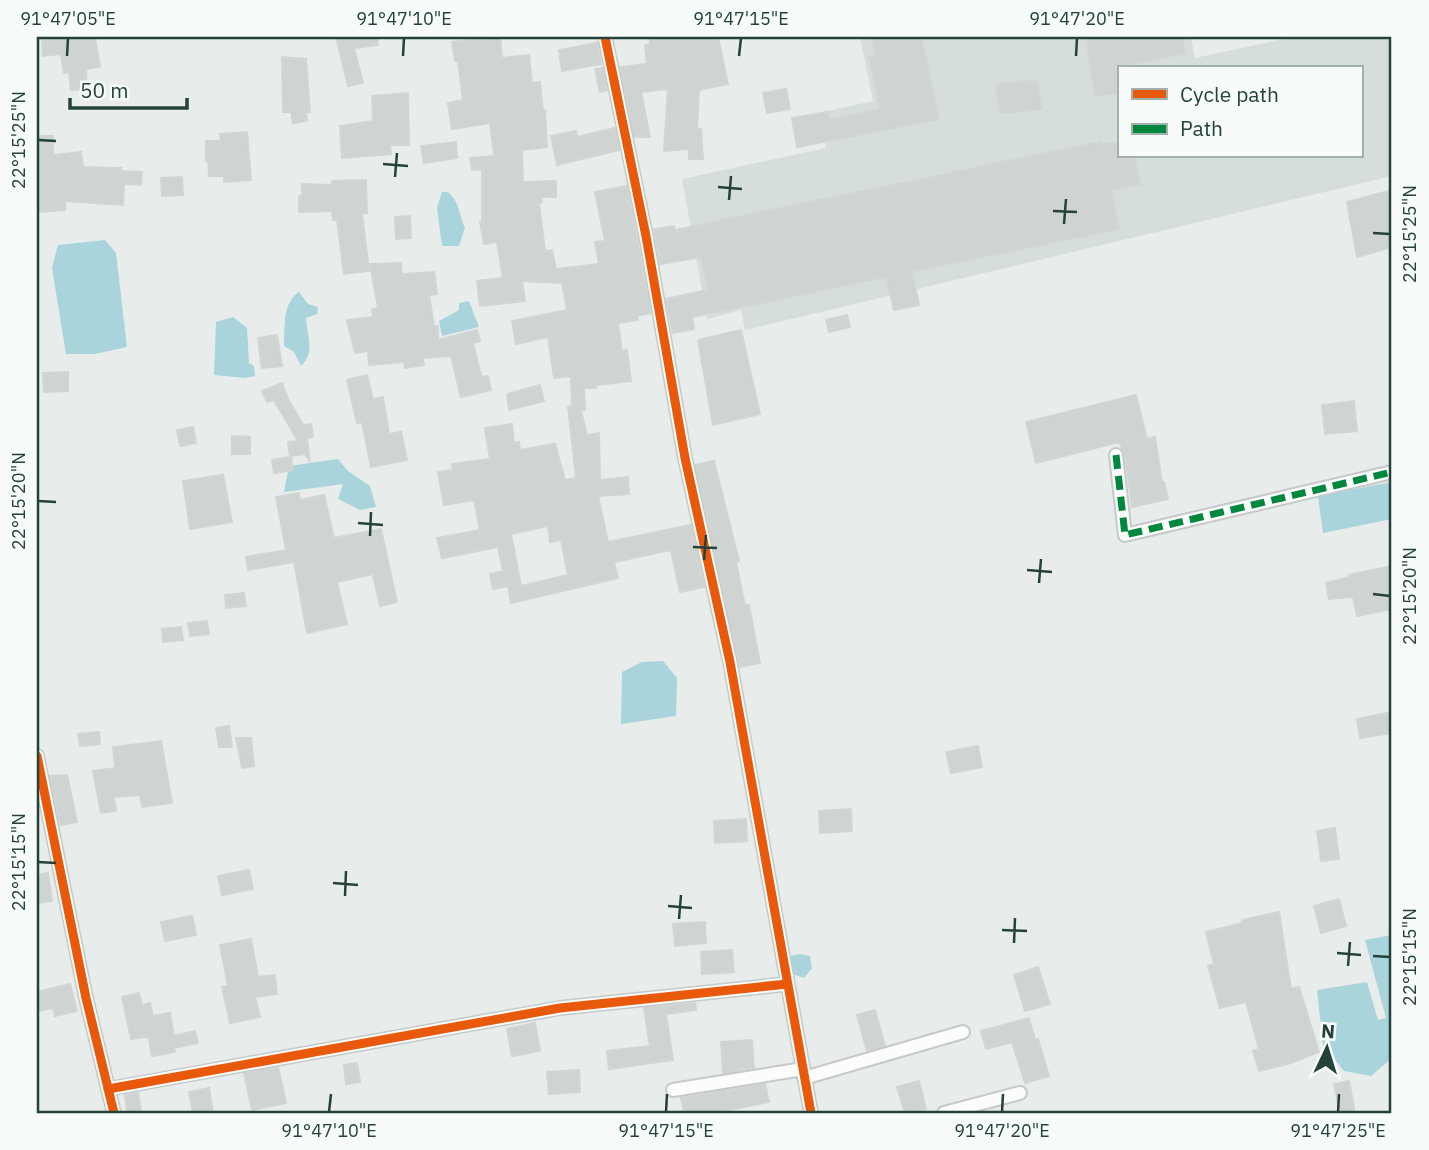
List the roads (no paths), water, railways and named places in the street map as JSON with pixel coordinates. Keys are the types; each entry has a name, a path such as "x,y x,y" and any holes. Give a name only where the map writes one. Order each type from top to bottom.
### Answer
{"street":[{"path":"605,37 646,236 685,458 730,662 811,1113"},
{"path":"1116,455 1125,535 1392,472"},
{"path":"37,756 86,998 114,1113"},
{"path":"108,1089 560,1008 787,984"},
{"path":"673,1090 804,1073 963,1032"},
{"path":"944,1113 1020,1093"}],"water":[{"path":"442,192 448,192 455,201 465,228 459,246 442,246 437,208"},
{"path":"105,240 116,253 127,347 95,354 66,354 52,268 58,245"},
{"path":"299,292 308,304 318,307 317,314 306,318 310,344 306,361 301,366 294,352 284,346 287,309"},
{"path":"469,301 479,327 442,336 439,321 459,310 459,303"},
{"path":"233,317 247,328 249,363 254,366 255,376 245,378 214,375 216,322"},
{"path":"338,459 348,471 370,486 376,507 360,510 338,499 343,484 284,492 289,466"},
{"path":"1392,482 1392,519 1323,533 1318,496"},
{"path":"663,661 677,678 676,716 621,724 622,672 642,662"},
{"path":"1392,935 1392,1058 1371,1076 1344,1071 1323,1045 1317,990 1367,982 1378,1020 1386,1018 1365,940"},
{"path":"790,956 810,956 812,968 804,978 792,974"}]}
